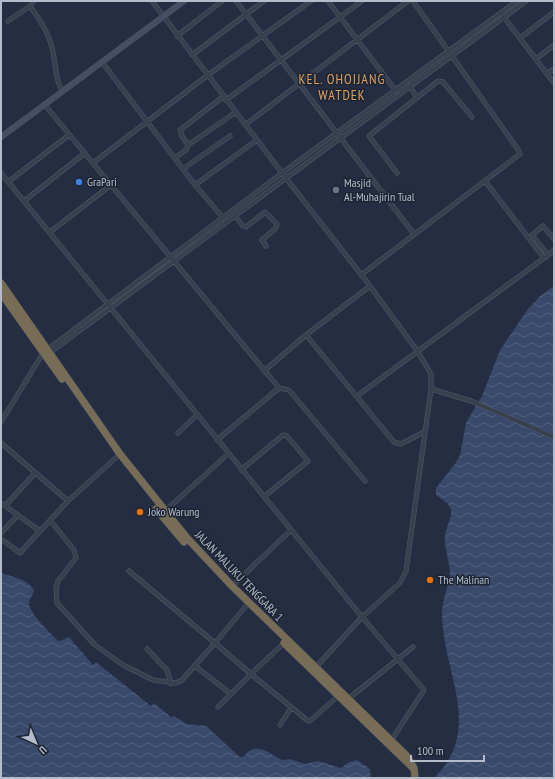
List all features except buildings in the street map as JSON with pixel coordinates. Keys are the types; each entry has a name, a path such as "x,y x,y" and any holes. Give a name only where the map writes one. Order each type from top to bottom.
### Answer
{"highway":[{"name":"JALAN MALUKU TENGGARA 1","path":"1,283 45,354"},
{"name":"JALAN MALUKU TENGGARA 1","path":"1,292 172,529 208,568 284,643 348,699 407,756 414,768 415,778"},
{"name":"JALAN MALUKU TENGGARA 1","path":"118,455 202,556 314,669 338,696 403,760 414,768"}],"street":[{"path":"8,22 30,6 34,1"},
{"path":"152,1 286,179 370,286 418,352 430,374 431,389 405,574 400,582 362,618 314,669"},
{"path":"1,137 184,1"},
{"path":"177,36 222,1"},
{"path":"236,1 414,234"},
{"path":"192,55 264,1"},
{"path":"93,163 146,121 311,1"},
{"path":"328,1 398,95"},
{"path":"188,145 180,130 281,60 362,1"},
{"path":"246,125 408,1"},
{"path":"361,275 519,156 520,151 413,1"},
{"path":"1,422 45,354 169,257 517,1"},
{"path":"45,354 228,223 526,1"},
{"path":"30,6 41,23 51,45 56,76 62,91"},
{"path":"520,38 554,12"},
{"path":"501,13 554,83"},
{"path":"536,59 554,45"},
{"path":"102,62 195,185 228,223"},
{"path":"547,74 554,68"},
{"path":"397,173 369,136 440,80 472,117"},
{"path":"410,86 418,98"},
{"path":"44,104 264,371 279,388 289,390 365,481"},
{"path":"175,158 186,150 188,145 236,112"},
{"path":"8,182 69,135"},
{"path":"183,169 230,136"},
{"path":"195,185 257,140"},
{"path":"24,201 85,153"},
{"path":"1,173 3,179 8,182 50,232 241,470 424,691 391,741"},
{"path":"485,181 546,257"},
{"path":"50,232 111,185"},
{"path":"236,217 243,226 246,227 265,212 268,213 277,224 276,228 262,240 266,246"},
{"path":"546,257 532,235 543,226 554,239"},
{"path":"357,396 554,250"},
{"path":"264,371 306,335 370,286"},
{"path":"306,335 394,442 401,444 424,432"},
{"path":"217,440 279,388"},
{"path":"431,389 472,401 554,437"},
{"path":"178,433 197,415"},
{"path":"241,470 283,436 287,436 308,461 264,496"},
{"path":"1,443 68,501"},
{"path":"165,512 228,454"},
{"path":"1,540 20,553 68,501 118,455"},
{"path":"35,473 3,504 17,516 40,530"},
{"path":"1,533 17,516"},
{"path":"50,520 74,550 76,558 58,581 55,594 57,603 99,648 144,677 158,682 171,684 182,680 246,606"},
{"path":"232,586 291,530"},
{"path":"129,571 309,722 338,696"},
{"path":"218,707 284,643"},
{"path":"348,699 413,647"},
{"path":"147,650 167,670 171,684"},
{"path":"195,666 231,694"},
{"path":"280,726 291,708"}],"water":[{"path":"554,286 554,778 434,778 449,759 457,739 459,719 457,699 444,635 442,613 443,602 450,576 445,540 451,516 451,509 447,503 436,495 436,488 455,464 460,455 466,423 482,396 500,350 528,309 540,296"},
{"path":"1,573 19,579 31,586 34,590 29,602 32,612 40,623 58,641 69,637 93,665 96,662 151,706 154,703 172,718 174,716 187,724 206,726 240,757 244,756 251,750 259,749 267,751 282,760 290,759 305,764 318,761 341,768 349,762 357,760 370,769 371,778 1,778"}],"place":[{"name":"GraPari","path":"79,182"},
{"name":"Masjid Al-Muhajirin Tual","path":"336,190"},
{"name":"Joko Warung","path":"140,512"},
{"name":"The Malinan","path":"430,580"}],"district":[{"name":"KEL. OHOIJANG WATDEK","path":"342,88"}]}
